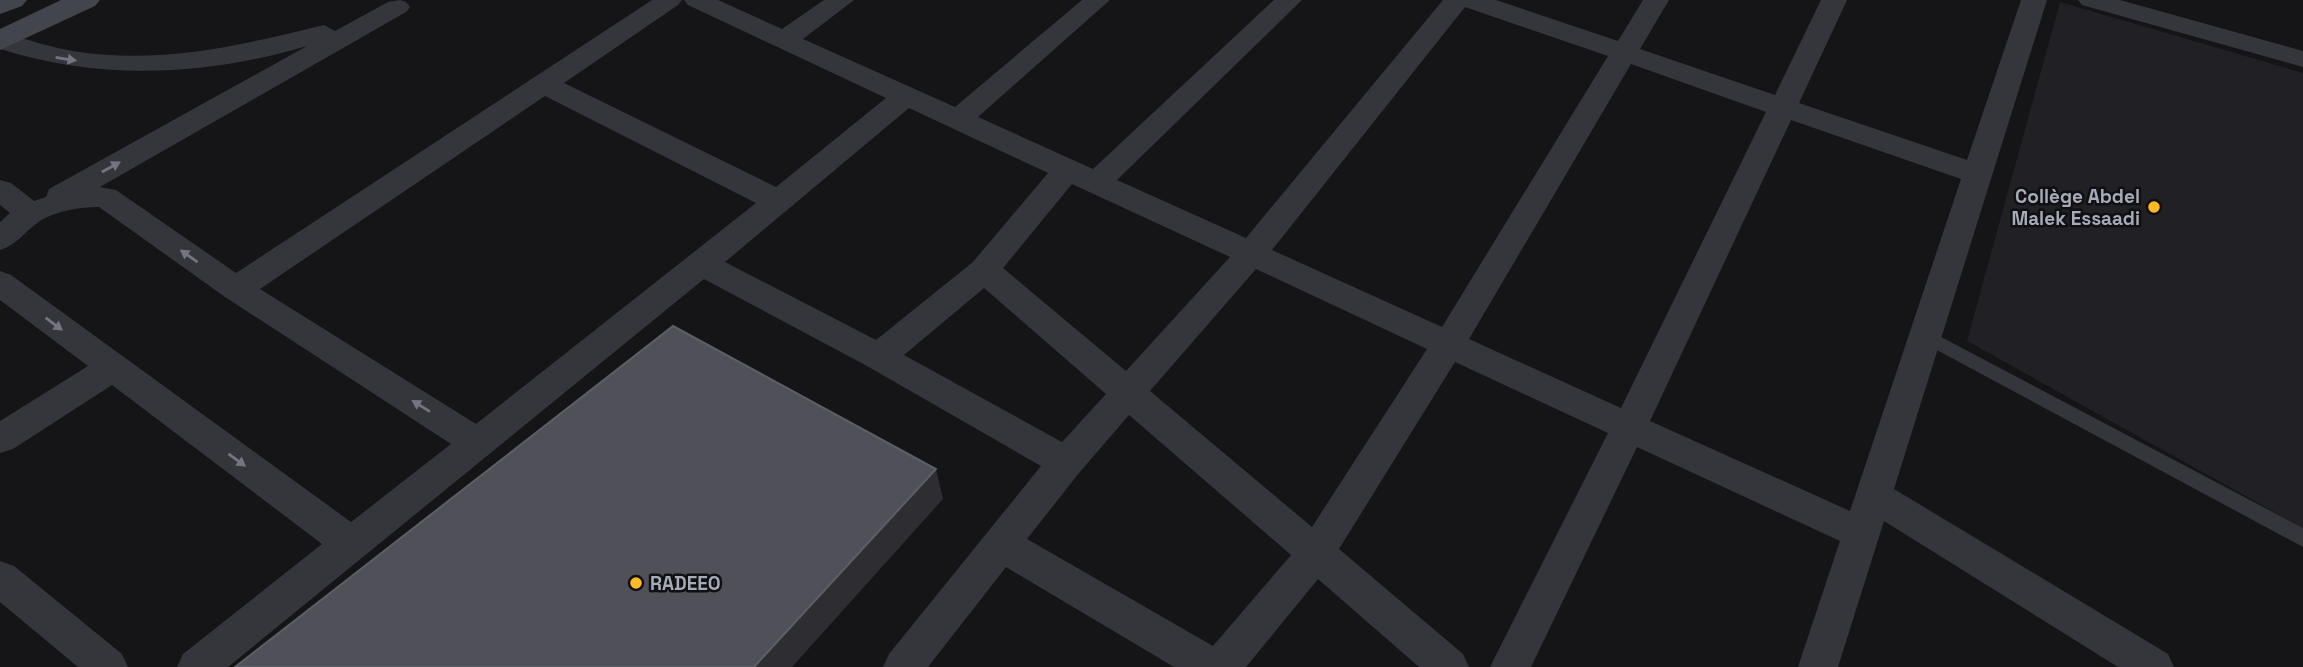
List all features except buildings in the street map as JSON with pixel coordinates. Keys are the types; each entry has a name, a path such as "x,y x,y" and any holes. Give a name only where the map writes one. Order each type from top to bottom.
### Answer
{"street":[{"path":"0,5 12,0"},
{"path":"0,41 85,0"},
{"path":"236,289 668,0"},
{"path":"696,0 1860,533"},
{"path":"784,40 841,0"},
{"path":"958,120 1097,0"},
{"path":"1096,183 1289,0"},
{"path":"903,667 1066,462 1251,254 1457,0"},
{"path":"1471,0 1979,175"},
{"path":"1221,667 1316,553 1448,345 1656,0"},
{"path":"1510,667 1629,428 1834,0"},
{"path":"1818,667 2034,0"},
{"path":"2091,0 2303,60"},
{"path":"0,41 42,55 85,62 174,62 239,54 294,42 404,4"},
{"path":"0,229 404,4"},
{"path":"544,84 779,202"},
{"path":"198,667 779,202 906,96"},
{"path":"879,357 984,270 1067,170"},
{"path":"0,190 30,213"},
{"path":"0,239 30,213 80,197 105,197 236,289 478,443"},
{"path":"702,264 879,357 1066,462"},
{"path":"984,270 1449,667"},
{"path":"0,283 351,544"},
{"path":"0,439 112,368"},
{"path":"1873,495 2154,667"},
{"path":"1001,544 1211,667"},
{"path":"0,578 108,667"}],"lane":[{"path":"1926,335 2303,538"}],"shaded area":[{"name":"Collège Abdel Malek Essaadi","path":"2060,2 2303,73 2303,528 1967,341"}],"place":[{"name":"Collège Abdel Malek Essaadi","path":"2154,207"},
{"name":"RADEEO","path":"636,583"}]}
